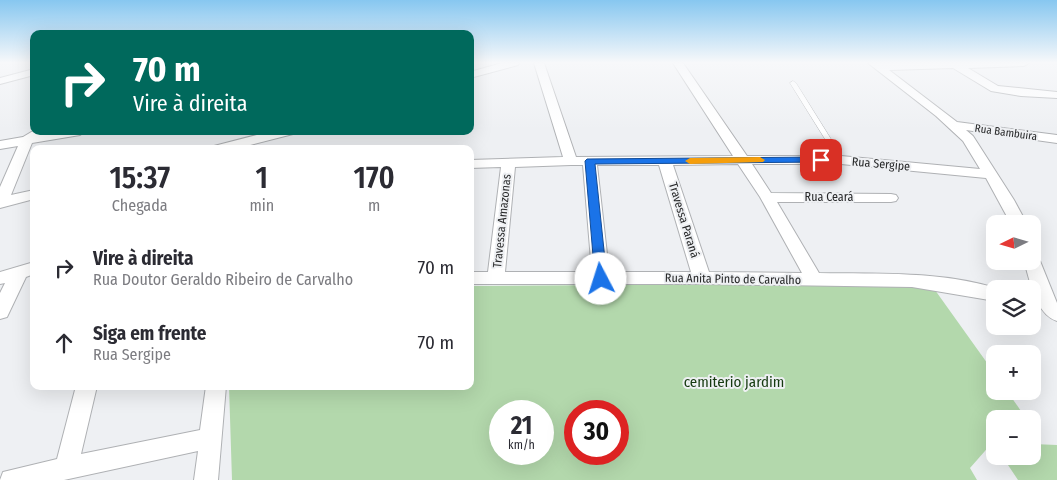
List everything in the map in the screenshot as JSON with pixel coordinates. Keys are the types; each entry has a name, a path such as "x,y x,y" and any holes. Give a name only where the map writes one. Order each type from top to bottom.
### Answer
{"street":[{"path":"546,85 571,161"},
{"path":"693,85 767,197 815,281"},
{"path":"903,85 954,125 968,139 1014,215"},
{"path":"989,85 1007,92 1057,95"},
{"name":"Rua Bambuira","path":"954,125 1057,139"},
{"path":"234,145 272,135"},
{"path":"0,145 32,136"},
{"path":"1,202 32,136"},
{"name":"Rua Sergipe","path":"474,164 571,161 840,160 989,174"},
{"path":"590,161 601,279"},
{"name":"Travessa Paraná","path":"666,162 702,278"},
{"name":"Travessa Amazonas","path":"496,278 508,163"},
{"path":"1,202 30,195"},
{"name":"Rua Ceará","path":"767,197 891,198"},
{"path":"0,278 29,269"},
{"path":"0,312 29,269"},
{"path":"1035,270 1046,307"},
{"name":"Rua Anita Pinto de Carvalho","path":"474,278 702,278 912,281 986,292"},
{"path":"66,468 86,390"},
{"path":"206,480 216,390"},
{"path":"11,480 210,438"}],"lane":[{"path":"794,85 840,160"}],"green space":[{"name":"cemiterio jardim","path":"930,283 986,361 986,400 1013,400 1020,410 986,410 986,450 970,468 977,480 232,480 229,390 474,390 474,286"},
{"path":"1041,444 1057,445 1057,480 1018,480 1008,465 1041,465"}],"slow traffic":[{"path":"690,161 760,160"}],"route":[{"path":"601,279 590,161 821,160"}]}
